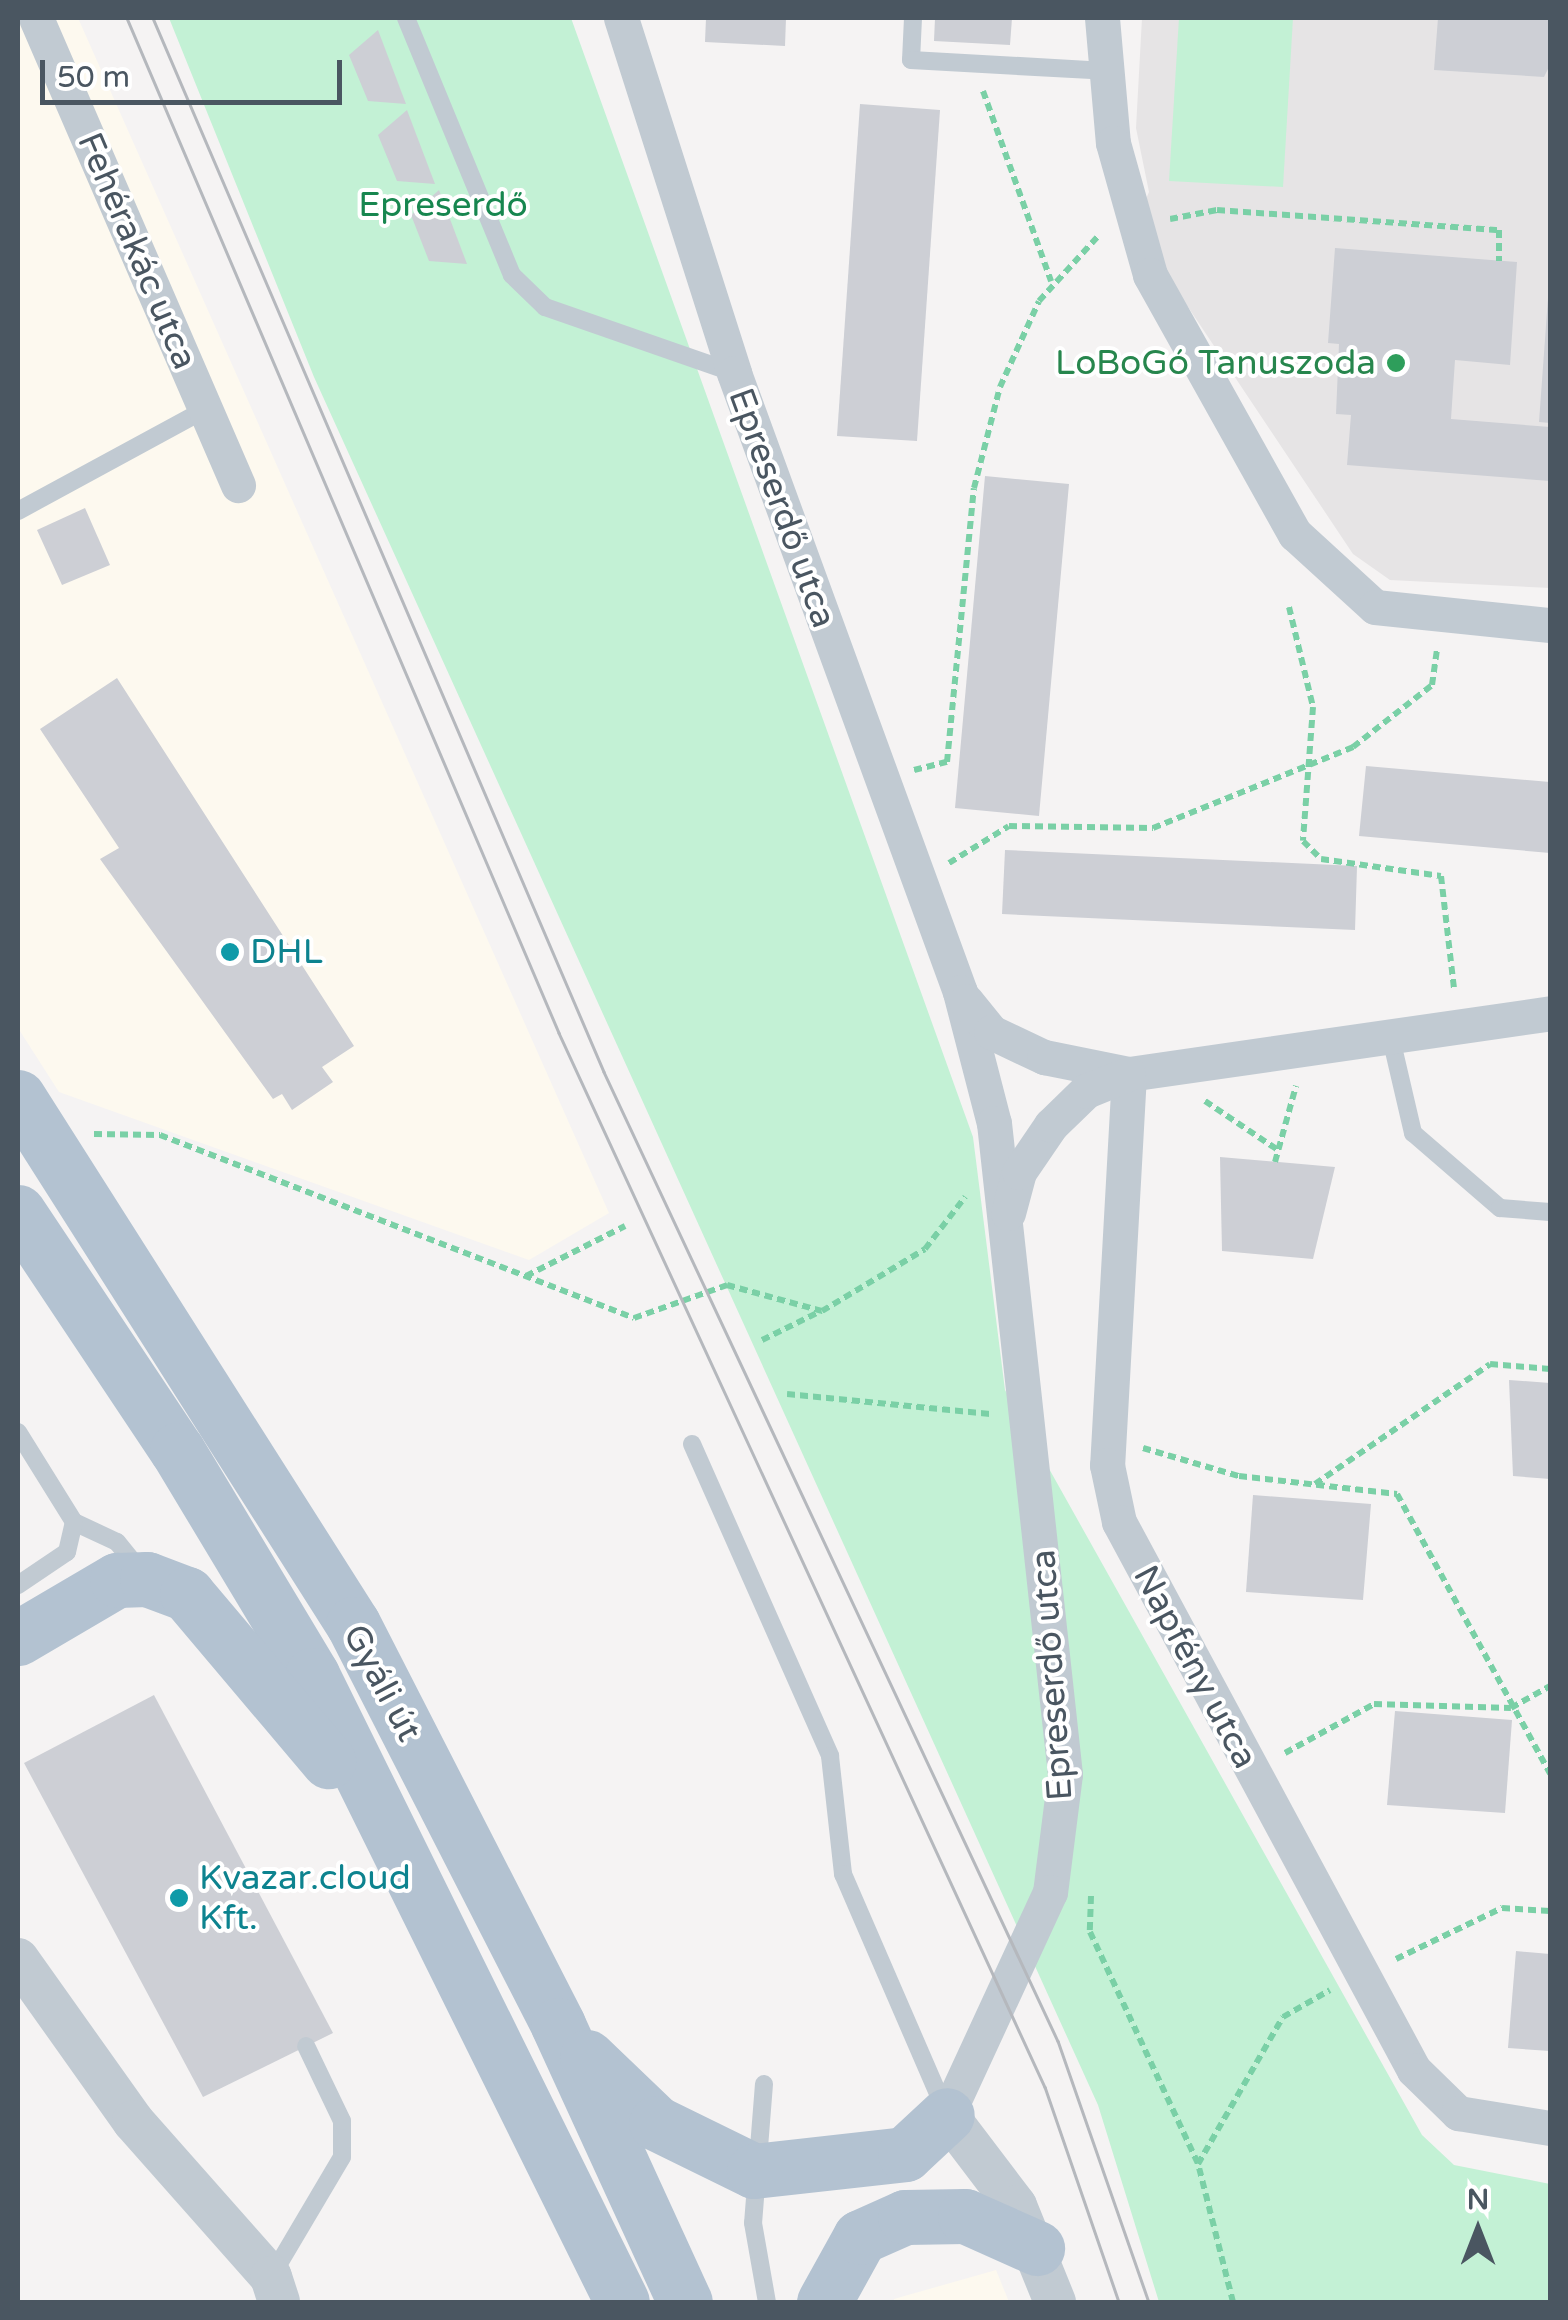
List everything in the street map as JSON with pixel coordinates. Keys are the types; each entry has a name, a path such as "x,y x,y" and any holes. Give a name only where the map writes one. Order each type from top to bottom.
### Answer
{"main road":[{"name":"Gyáli út","path":"18,1097 353,1624 558,2025 686,2302"},
{"name":"Gyáli út","path":"18,1212 256,1577 378,1798 622,2302"},
{"path":"18,1638 96,1589 147,1579 208,1611 328,1762 378,1798"},
{"path":"558,2025 656,2124 754,2171 906,2154 947,2116"},
{"path":"824,2302 860,2237 904,2216 965,2216 1037,2248"}],"street":[{"name":"Fehérakác utca","path":"36,18 238,485"},
{"name":"Epreserdő utca","path":"621,18 734,373 914,886 960,992 994,1123 1003,1234 1056,1638 1063,1821 1050,1892 947,2116"},
{"path":"1102,18 1106,71 1134,226 1150,274 1295,534 1375,607 1442,618 1550,625"},
{"name":"Epreserdő utca","path":"960,992 991,1032 1075,1068 1128,1074"},
{"name":"Epreserdő utca","path":"1003,1234 1020,1172 1051,1125 1086,1091 1128,1074 1550,1012"},
{"name":"Napfény utca","path":"1128,1074 1110,1439 1118,1522 1414,2070 1458,2114 1550,2128"},
{"path":"18,1958 133,2121 275,2290"},
{"path":"947,2116 996,2176 1037,2248 1056,2302"}],"lane":[{"path":"406,18 512,274 545,307 734,373"},
{"path":"913,18 911,60 1106,71"},
{"path":"18,511 206,409"},
{"path":"1390,1034 1413,1133 1500,1208 1550,1212"},
{"path":"18,1432 74,1522 117,1542 147,1579"},
{"path":"692,1444 830,1756 843,1874 947,2116"},
{"path":"18,1585 67,1552 74,1522"},
{"path":"275,2290 342,2157 342,2122 306,2046"},
{"path":"764,2084 754,2171 766,2302"}],"path":[{"path":"974,64 1052,282"},
{"path":"1134,226 1217,210 1499,230 1499,261"},
{"path":"876,779 947,762 985,433 1052,282 1099,235"},
{"path":"1289,607 1309,663 1312,764 1301,827 1312,857 1441,876 1458,1025"},
{"path":"914,886 1010,826 1153,828 1353,748 1432,684 1442,618"},
{"path":"1275,1162 1296,1086"},
{"path":"1204,1100 1278,1150"},
{"path":"762,1340 822,1311 924,1249 964,1200 994,1123"},
{"path":"57,1156 84,1133 160,1135 634,1318 672,1312 727,1286 822,1311"},
{"path":"525,1277 625,1226"},
{"path":"727,1286 734,1298"},
{"path":"667,1300 672,1312"},
{"path":"1314,1484 1490,1364 1550,1369"},
{"path":"787,1394 1026,1418"},
{"path":"1110,1439 1239,1476 1398,1494 1510,1708 1550,1774"},
{"path":"1250,1772 1374,1704 1510,1708 1550,1686"},
{"path":"1233,2302 1198,2164 1282,2017 1502,1908 1550,1911"}],"shaded area":[{"path":"18,18 78,18 609,1213 529,1260 59,1092 18,1028"},
{"path":"1142,18 1550,18 1550,588 1390,580 1353,554 1134,226 1149,192 1136,128"},
{"path":"996,2270 1009,2302 894,2302 894,2299"}],"green space":[{"name":"Epreserdő","path":"169,18 571,18 973,1137 1005,1390 1422,2135 1454,2165 1550,2184 1550,2302 1159,2302 1098,2105 314,377"},
{"path":"1179,18 1293,18 1283,187 1169,181"}],"building":[{"path":"706,18 786,18 785,46 705,42"},
{"path":"935,18 1012,18 1010,45 934,41"},
{"path":"1438,18 1550,18 1550,65 1544,77 1434,70"},
{"path":"378,30 406,104 368,101 349,55"},
{"path":"860,104 940,110 917,441 837,436"},
{"path":"407,110 435,184 397,181 378,135"},
{"path":"439,190 467,264 429,261 411,215"},
{"name":"LoBoGó Tanuszoda","path":"1335,248 1517,262 1510,365 1455,360 1451,419 1550,427 1550,481 1347,465 1351,415 1336,414 1339,344 1328,343"},
{"path":"1550,298 1550,423 1539,422"},
{"path":"985,476 1069,484 1039,816 955,808"},
{"path":"85,508 110,565 62,585 37,530"},
{"name":"DHL","path":"117,678 354,1046 322,1067 333,1082 292,1110 282,1094 273,1099 100,859 119,848 40,729"},
{"path":"1366,766 1550,782 1550,853 1359,836"},
{"path":"1005,850 1357,866 1355,930 1002,914"},
{"path":"1220,1157 1335,1167 1313,1259 1222,1251"},
{"path":"1509,1380 1550,1383 1550,1479 1513,1476"},
{"path":"1253,1495 1371,1504 1363,1600 1246,1592"},
{"name":"Kvazar.cloud Kft.","path":"154,1695 333,2033 203,2097 24,1763"},
{"path":"1395,1711 1512,1720 1505,1813 1387,1805"},
{"path":"1516,1951 1550,1954 1550,2051 1508,2048"}],"tram line":[{"path":"127,18 559,1033 1045,2087 1119,2302"},
{"path":"153,18 604,1072 1058,2041 1149,2302"}],"place":[{"name":"LoBoGó Tanuszoda","path":"1396,363"},
{"name":"DHL","path":"230,952"},
{"name":"Kvazar.cloud Kft.","path":"179,1898"}]}
